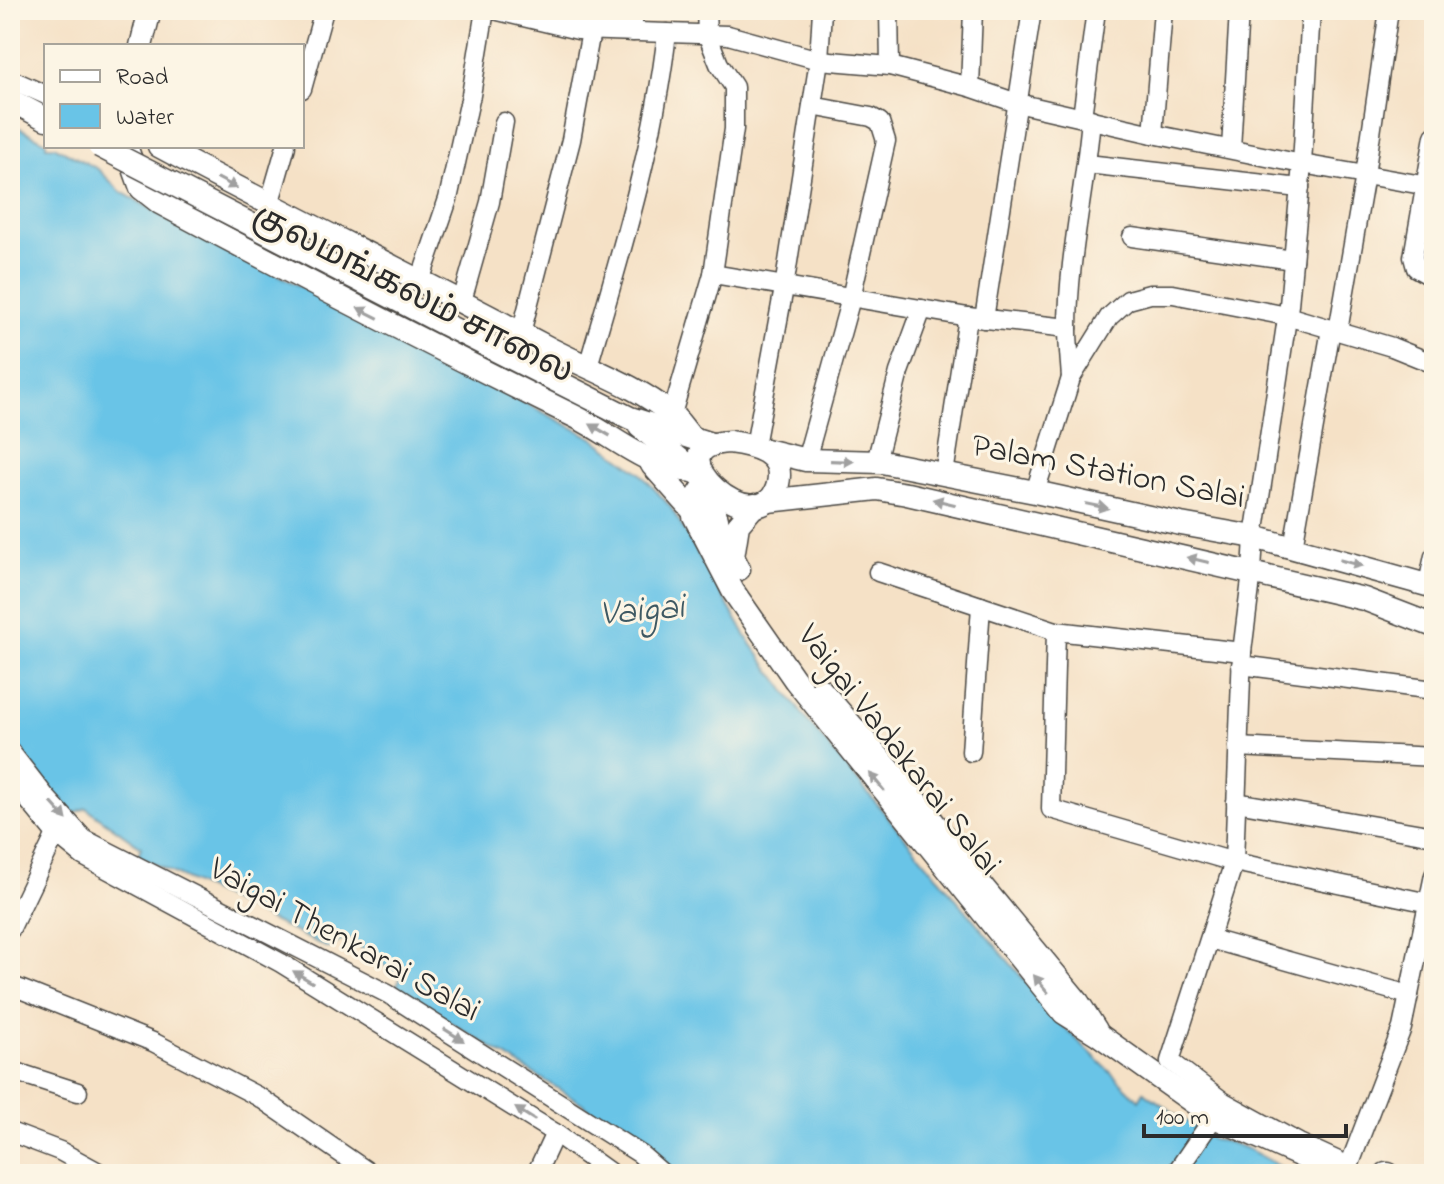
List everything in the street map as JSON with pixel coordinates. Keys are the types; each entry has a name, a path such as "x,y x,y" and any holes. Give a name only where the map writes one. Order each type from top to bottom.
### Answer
{"main road":[{"path":"142,44 150,10"},
{"path":"10,100 44,118"},
{"path":"103,148 630,418 700,440 703,450 699,458 705,480 693,504 694,512"},
{"name":"குலமங்கலம் சாலை","path":"127,148 141,188 160,203 429,344 589,423 646,460 705,480"},
{"name":"குலமங்கலம் சாலை","path":"163,148 588,366 672,414 700,440"},
{"path":"630,418 732,500 761,503"},
{"name":"Palam Station Salai","path":"700,440 729,442 806,460 876,462 1035,492 1254,537 1431,586"},
{"path":"733,557 738,525 776,490 779,477 776,462 760,448"},
{"name":"Vaigai Vadakarai Salai","path":"646,460 694,512 733,591 795,680 1064,1013 1106,1040 1210,1123 1340,1170"},
{"name":"Vaigai Vadakarai Salai","path":"705,480 712,511 747,584 808,675 923,808 972,874 1106,1040"},
{"name":"Palam Station Salai","path":"761,503 877,489 1364,599 1434,626"}],"street":[{"path":"304,82 324,10"},
{"path":"420,281 448,199 471,95 485,10"},
{"path":"494,10 518,12 585,30 728,35 819,60 890,66 1017,103 1153,134 1430,186"},
{"path":"521,333 571,140 585,30 578,10"},
{"path":"633,10 633,32"},
{"path":"672,414 713,274 734,129 734,87 719,64 707,34 706,10"},
{"path":"760,448 819,60 822,10"},
{"path":"889,10 890,66"},
{"path":"970,87 973,10"},
{"path":"944,474 1017,103 1032,10"},
{"path":"1071,378 1068,328 1075,241 1087,164 1086,118 1096,10"},
{"path":"1153,134 1163,10"},
{"path":"1231,149 1239,10"},
{"path":"1311,10 1293,260 1254,537 1242,659 1234,862 1170,1061 1224,1102 1299,1143 1340,1170 1402,1028 1434,875"},
{"path":"1293,547 1365,175 1389,10"},
{"path":"588,366 645,166 660,93 667,33"},
{"path":"10,79 44,94"},
{"path":"806,460 851,298 886,141 880,122 871,117 812,106"},
{"path":"462,301 490,202 504,122"},
{"path":"1434,136 1430,186 1413,257 1416,268 1434,278"},
{"path":"269,205 285,148"},
{"path":"1087,164 1300,188"},
{"path":"1132,237 1293,260"},
{"path":"713,274 976,318 1068,328"},
{"path":"1035,492 1071,378 1109,317 1128,300 1150,294 1173,294 1287,316 1392,347 1434,364"},
{"path":"876,462 899,372 922,309"},
{"path":"1431,586 1434,556"},
{"path":"878,572 1056,631 1434,690"},
{"path":"971,752 981,606"},
{"path":"1056,631 1051,809 1234,862 1429,903"},
{"path":"1238,747 1434,757"},
{"name":"Vaigai Thenkarai Salai","path":"10,751 84,839 388,994 640,1154 663,1174"},
{"name":"Vaigai Thenkarai Salai","path":"10,778 56,834 83,856 281,963 555,1133 612,1174"},
{"path":"1236,802 1434,836"},
{"path":"10,930 56,834"},
{"path":"1210,939 1409,995"},
{"path":"10,985 153,1042 259,1097 371,1174"},
{"path":"10,1070 78,1092"},
{"path":"1175,1174 1210,1123"},
{"path":"10,1132 60,1151 102,1174"},
{"path":"536,1174 555,1133"}],"water":[{"name":"Vaigai","path":"10,123 44,141 44,148 58,148 98,169 121,192 159,213 593,438 639,472 670,506 747,638 809,723 1062,1025 1139,1100 1144,1092 1213,1140 1244,1148 1293,1174 679,1174 580,1102 395,988 401,978 347,937 328,948 138,856 141,847 86,808 70,815 10,738"}]}
